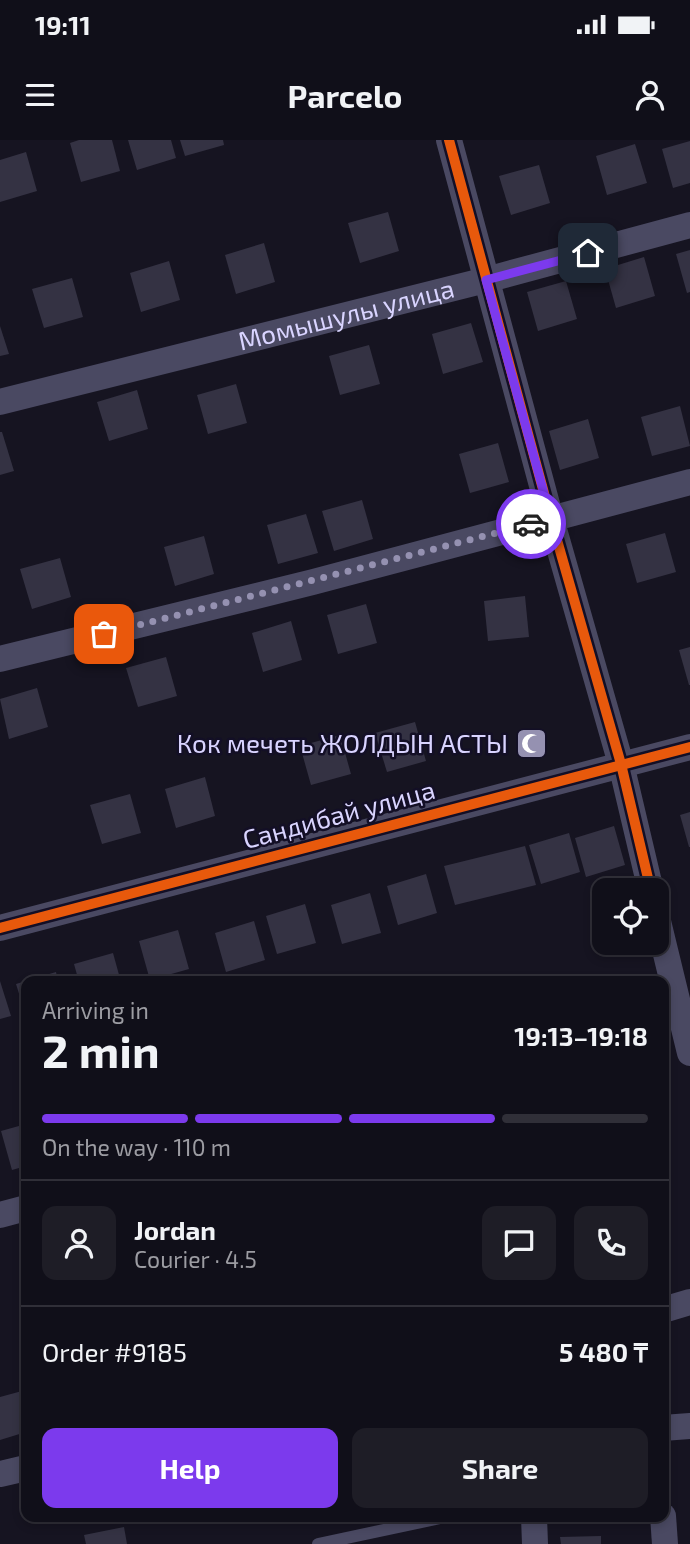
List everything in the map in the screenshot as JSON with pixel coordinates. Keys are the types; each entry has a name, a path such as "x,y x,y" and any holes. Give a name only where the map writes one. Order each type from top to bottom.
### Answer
{"street":[{"path":"450,140 551,519 621,764 648,878"},
{"name":"Момышулы улица","path":"0,402 486,280 690,225"},
{"path":"0,659 690,482"},
{"name":"Сандибай улица","path":"0,928 690,747"},
{"path":"664,955 669,976"},
{"path":"669,978 683,1047"},
{"path":"0,1215 21,1209"},
{"path":"669,1308 690,1302"},
{"path":"669,1428 690,1426"},
{"path":"0,1474 21,1469"},
{"path":"534,1522 536,1544"},
{"path":"663,1522 665,1544"}],"lane":[{"path":"318,1544 421,1522"}],"building":[{"path":"79,140 112,140 120,171 81,182 70,143"},
{"path":"128,140 171,140 176,158 137,170"},
{"path":"180,140 223,140 224,145 185,156"},
{"path":"690,141 690,183 673,188 662,149"},
{"path":"635,144 647,183 607,195 596,156"},
{"path":"26,152 37,191 0,202 0,160"},
{"path":"539,165 550,203 511,215 499,176"},
{"path":"388,212 399,251 360,263 348,223"},
{"path":"264,243 275,282 236,294 225,255"},
{"path":"690,250 690,292 687,293 676,254"},
{"path":"644,257 655,296 616,308 605,269"},
{"path":"169,261 180,300 141,312 130,273"},
{"path":"72,278 83,317 44,328 32,289"},
{"path":"566,281 577,319 538,331 527,292"},
{"path":"471,323 483,362 443,374 432,334"},
{"path":"0,326 9,354 0,356"},
{"path":"369,345 380,384 340,395 329,356"},
{"path":"236,384 247,423 208,434 197,395"},
{"path":"137,390 148,429 109,441 97,402"},
{"path":"680,406 690,446 652,456 641,417"},
{"path":"588,419 599,458 560,470 549,431"},
{"path":"0,432 14,471 0,475"},
{"path":"498,443 509,482 470,493 459,454"},
{"path":"362,500 373,539 334,551 322,511"},
{"path":"306,514 318,553 278,564 267,525"},
{"path":"665,533 676,572 637,583 626,544"},
{"path":"204,536 214,574 175,586 164,547"},
{"path":"60,558 71,597 32,609 20,569"},
{"path":"525,596 529,637 488,641 484,601"},
{"path":"366,604 377,643 338,654 327,615"},
{"path":"291,621 302,660 263,672 252,633"},
{"path":"690,647 690,685 689,685 679,650"},
{"path":"166,657 177,696 138,707 126,668"},
{"path":"37,688 48,727 9,739 0,699"},
{"path":"415,722 426,761 387,772 375,733"},
{"path":"340,735 351,774 311,785 300,746"},
{"path":"205,777 215,816 176,828 165,789"},
{"path":"130,794 141,833 102,844 90,805"},
{"path":"690,812 690,847 689,847 680,815"},
{"path":"614,826 625,865 586,877 575,838"},
{"path":"569,833 580,872 541,884 529,845"},
{"path":"525,846 536,885 455,905 444,866"},
{"path":"426,874 437,913 398,925 387,886"},
{"path":"370,893 381,933 342,944 331,905"},
{"path":"305,904 316,943 277,954 266,916"},
{"path":"254,921 265,960 226,972 215,933"},
{"path":"178,930 189,969 164,976 149,976 139,941"},
{"path":"113,953 119,976 77,976 74,964"},
{"path":"0,981 11,1016 0,1019"},
{"path":"21,982 21,1000 16,984"},
{"path":"21,1125 21,1167 12,1170 1,1131"},
{"path":"21,1391 21,1434 0,1440 0,1397"},
{"path":"124,1527 127,1544 86,1544 84,1535"},
{"path":"601,1536 601,1544 561,1544 560,1537"}],"cycle path":[{"path":"449,140 551,519 621,764 648,878"},
{"path":"0,928 690,747"}],"way so far":[{"path":"104,634 531,524"}],"place":[{"name":"Кок мечеть ЖОЛДЫН АСТЫ","path":"531,744"}],"route":[{"path":"531,524 551,519 486,280 588,253"}]}
